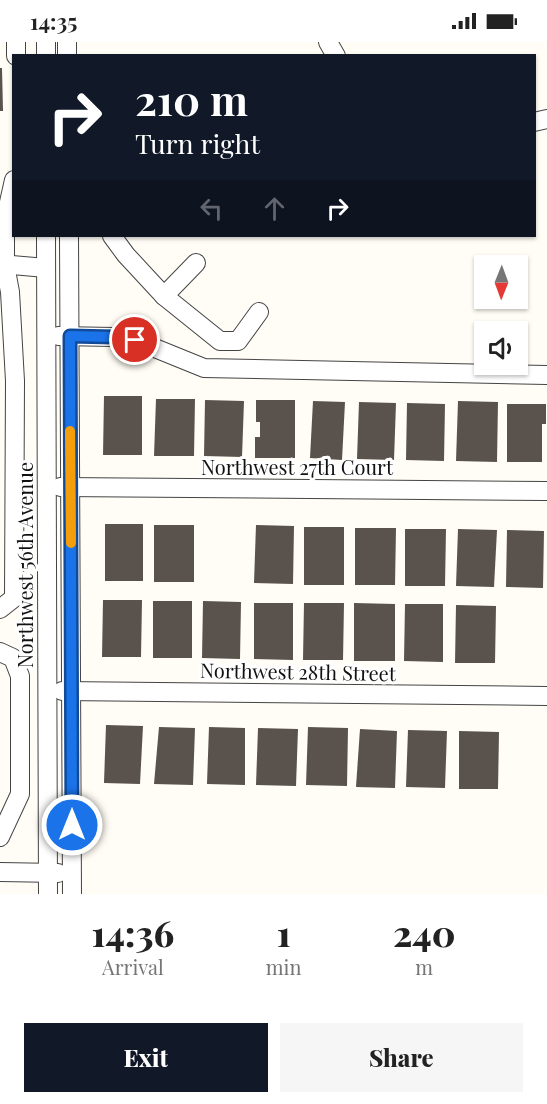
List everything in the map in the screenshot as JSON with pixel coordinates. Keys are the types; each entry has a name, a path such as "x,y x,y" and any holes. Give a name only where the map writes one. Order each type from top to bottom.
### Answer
{"street":[{"name":"Northwest 56th Avenue","path":"0,609 14,598 7,560 15,381 10,292 3,265 6,220 12,190"},
{"name":"Northwest 56th Avenue","path":"46,237 48,894"},
{"path":"69,237 72,894"},
{"path":"113,237 164,296 220,341 238,341 259,312"},
{"path":"164,296 196,264"},
{"path":"3,265 46,268"},
{"path":"47,335 114,337 135,340 204,368 547,375"},
{"name":"Northwest 27th Court","path":"46,488 547,491"},
{"path":"0,837 20,794 20,676 7,655"},
{"name":"Northwest 28th Street","path":"48,690 547,696"},
{"path":"0,872 72,873"}],"building":[{"path":"0,68 2,68 3,111 0,111"},
{"path":"104,396 142,396 142,455 103,455"},
{"path":"156,399 195,399 194,456 154,456"},
{"path":"205,400 244,401 242,457 204,456"},
{"path":"256,400 295,400 295,458 255,458 255,437 260,437 260,422 256,422"},
{"path":"313,401 345,402 342,460 310,458"},
{"path":"458,401 498,402 497,462 456,461"},
{"path":"359,402 396,403 394,460 357,459"},
{"path":"407,403 445,404 444,461 406,460"},
{"path":"507,404 546,404 546,424 542,424 542,462 507,462"},
{"path":"105,524 143,524 143,581 105,581"},
{"path":"154,525 194,525 194,582 154,582"},
{"path":"256,525 294,526 293,584 254,583"},
{"path":"304,527 344,527 344,585 304,585"},
{"path":"355,528 396,528 395,585 355,585"},
{"path":"405,529 446,529 445,586 405,586"},
{"path":"458,529 497,530 494,587 456,586"},
{"path":"507,530 544,531 543,588 506,587"},
{"path":"103,600 142,600 141,657 102,657"},
{"path":"153,601 192,601 192,658 153,658"},
{"path":"203,601 241,602 240,659 202,658"},
{"path":"254,603 293,603 293,660 254,659"},
{"path":"304,603 344,603 343,660 303,660"},
{"path":"354,603 395,604 395,661 354,661"},
{"path":"405,604 443,604 443,662 404,661"},
{"path":"456,605 496,606 495,663 455,663"},
{"path":"106,725 143,726 140,784 104,783"},
{"path":"159,727 195,728 193,785 154,784"},
{"path":"209,727 245,728 245,785 207,784"},
{"path":"308,727 348,728 347,786 306,785"},
{"path":"258,728 298,729 296,786 256,785"},
{"path":"360,729 397,731 395,788 356,787"},
{"path":"408,730 447,731 445,788 406,787"},
{"path":"459,731 499,732 498,789 459,789"}],"slow traffic":[{"path":"70,431 71,543"}],"route":[{"path":"72,825 70,336 135,340"}]}
